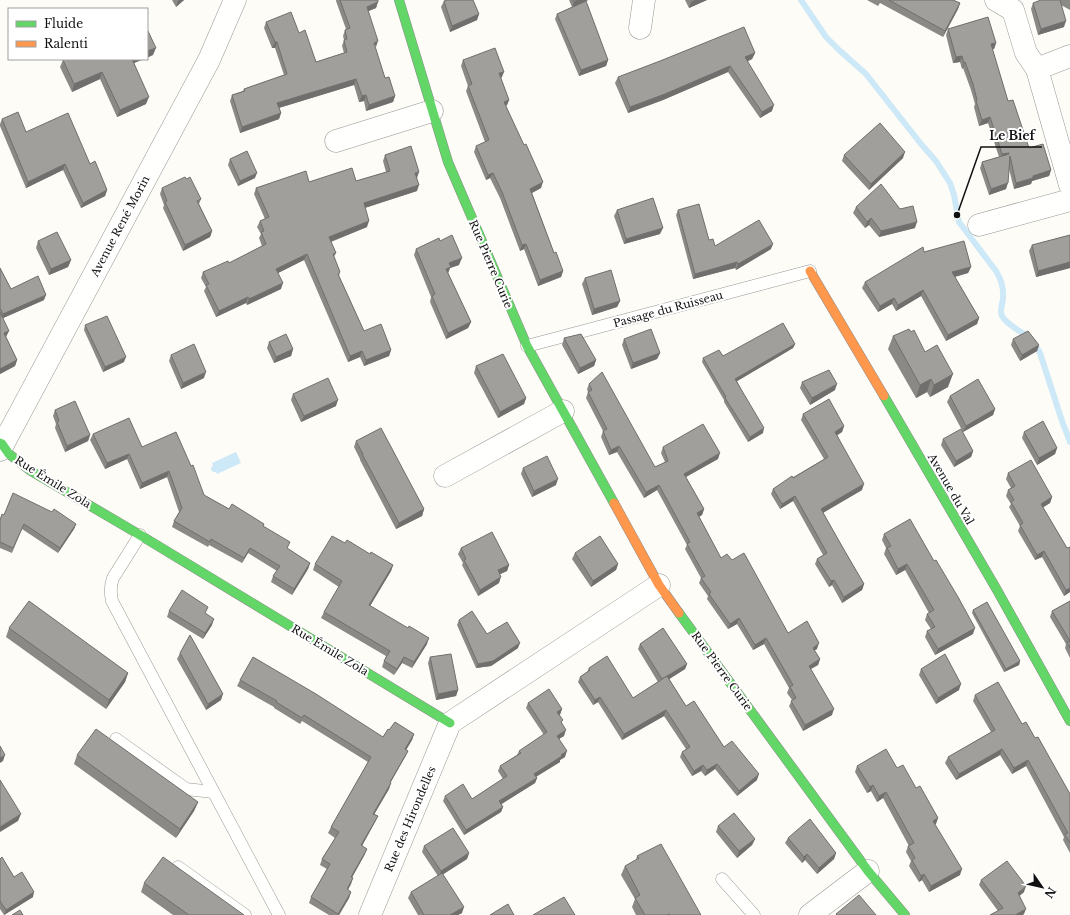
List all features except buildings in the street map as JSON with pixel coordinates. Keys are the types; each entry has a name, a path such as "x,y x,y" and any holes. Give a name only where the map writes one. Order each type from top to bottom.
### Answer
{"street":[{"name":"Avenue René Morin","path":"1,445 209,60 235,0"},
{"name":"Rue Pierre Curie","path":"399,0 448,162 527,346 659,585 868,871 905,915"},
{"path":"640,28 644,0"},
{"path":"996,0 1013,10 1026,53 1037,69 1070,185"},
{"path":"1037,69 1070,56"},
{"path":"336,141 432,111"},
{"path":"979,225 1070,200"},
{"name":"Avenue du Val","path":"810,271 996,590 1070,721"},
{"path":"445,476 563,411"},
{"name":"Rue Émile Zola","path":"1,445 9,454 31,471 140,535 450,723"},
{"path":"450,723 659,585"},
{"name":"Rue des Hirondelles","path":"370,915 450,723"},
{"path":"810,915 868,871"}],"lane":[{"name":"Passage du Ruisseau","path":"527,346 810,271"},
{"path":"140,535 110,585 112,601 279,915"},
{"path":"116,739 186,789 214,792"},
{"path":"178,867 245,915"},
{"path":"722,879 754,915"}],"water":[{"path":"236,452 241,463 217,474 211,470 211,467 213,466 212,463"}],"waterway":[{"path":"801,0 826,37 866,74 936,161 950,183 959,222 996,271 1001,280 1003,287 1001,309 1002,316 1010,325 1027,336 1040,353 1070,442"}],"traffic: fast":[{"path":"399,0 448,162 527,346 614,503"},
{"path":"884,396 997,590 1070,721"},
{"path":"0,443 9,454 31,471 140,535 450,723"},
{"path":"679,613 868,871 905,915"}],"traffic: slow":[{"path":"810,271 884,396"},
{"path":"614,503 659,585 679,613"}],"place":[{"name":"Le Bief","path":"957,215"}]}
